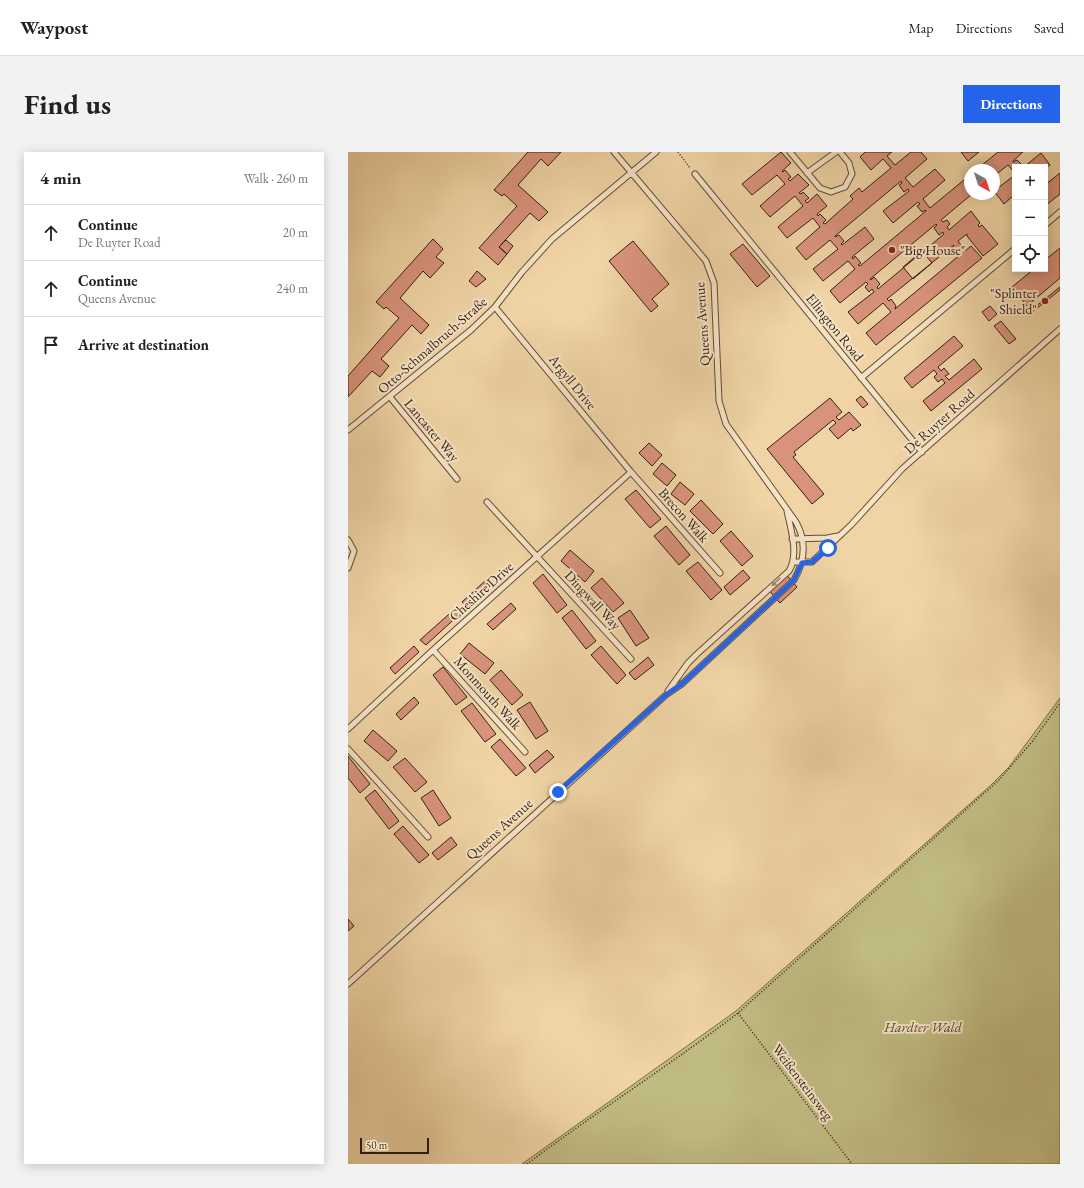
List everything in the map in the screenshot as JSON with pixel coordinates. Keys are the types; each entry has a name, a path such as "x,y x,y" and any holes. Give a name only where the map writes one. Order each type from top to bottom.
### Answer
{"lane":[{"name":"Queens Avenue","path":"348,984 667,694 683,683 794,580 802,563 804,548 796,522 726,424 719,401 714,283 706,261 614,152"},
{"name":"Otto-Schmalbruch-Straße","path":"348,430 390,397 496,307 522,272 552,239 656,152"},
{"path":"790,152 820,188 831,192 845,187 852,174 849,163 840,152"},
{"path":"807,173 836,152"},
{"name":"Ellington Road","path":"695,174 861,378 1012,252"},
{"path":"1048,222 1060,212"},
{"name":"Argyll Drive","path":"496,307 631,472"},
{"name":"De Ruyter Road","path":"802,563 812,562 902,469 1060,329"},
{"path":"861,378 922,452"},
{"name":"Lancaster Way","path":"390,397 457,479"},
{"name":"Cheshire Drive","path":"348,729 433,650 631,472"},
{"name":"Brecon Walk","path":"631,472 720,572"},
{"name":"Dingwall Way","path":"487,502 631,659"},
{"name":"Queens Avenue","path":"667,694 688,663 788,571 793,562 792,539 786,508"},
{"path":"792,539 827,538 838,536"},
{"path":"348,540 354,551 348,568"},
{"path":"793,562 802,563"},
{"name":"Monmouth Walk","path":"433,650 525,752"},
{"path":"348,749 428,837"}],"path":[{"path":"678,152 695,174"},
{"path":"527,1164 613,1101 696,1045 738,1013 998,781 1032,742 1060,703"},
{"name":"Weißensteinsweg","path":"738,1013 852,1164"}],"green space":[{"name":"Hardter Wald","path":"1060,698 1060,1164 522,1164 736,1011 990,786 1009,767"}],"building":[{"path":"528,152 561,152 548,166 541,159 518,185 548,212 539,221 530,213 499,247 507,254 498,265 479,248 517,206 504,194 502,196 494,190"},
{"name":"\"Big House\"","path":"781,152 791,163 782,171 783,172 785,170 791,177 788,179 790,181 798,174 809,185 799,193 801,194 803,192 809,198 805,201 807,203 817,194 827,206 817,214 818,216 820,214 826,220 823,223 825,224 853,199 850,196 859,188 862,192 891,168 883,159 871,170 860,157 865,152 892,152 887,156 895,165 911,152 921,152 927,159 905,178 913,187 935,169 945,180 923,199 930,208 964,180 965,200 941,220 943,222 947,220 950,224 947,227 949,230 971,211 980,223 978,225 979,227 982,225 998,244 983,256 967,234 958,241 965,251 971,246 982,258 876,345 866,333 891,312 883,303 858,324 848,312 874,292 872,289 869,292 865,287 868,284 866,282 840,303 830,291 855,269 848,261 823,281 813,269 838,249 830,240 806,260 796,248 820,227 813,218 787,238 778,227 803,206 795,196 770,217 760,206 785,184 777,175 752,195 742,184","holes":["901,181 902,183 899,185 904,192 908,189 909,191 883,211 893,223 918,202 920,204 917,206 922,212 925,210 926,211 860,266 858,265 861,263 855,256 853,259 852,257 874,239 865,227 842,245 841,244 844,241 839,235 835,236","936,224 937,225 934,228 939,235 943,232 944,234 878,289 877,287 880,284 874,277 871,280 870,279","954,245 952,248 958,255 960,253 961,254 895,309 896,306 891,299 889,301 887,299"]},
{"path":"961,152 979,152 968,161"},
{"path":"998,152 1023,152 1013,161 1017,160 1021,164 1012,164 1012,170 1008,165 1000,171 1000,164 983,164"},
{"path":"1041,153 1050,165 1048,167 1048,164 1028,164"},
{"path":"1060,173 1060,194 1048,204 1048,200 1048,183"},
{"path":"1012,177 1012,197 1004,204 1000,199 1000,186"},
{"path":"433,239 443,249 436,257 444,263 430,278 423,271 400,298 429,325 421,334 412,325 381,359 389,366 380,377 372,371 348,397 348,376 399,318 386,307 384,309 376,302"},
{"path":"506,240 513,246 507,254 499,247"},
{"path":"633,241 669,284 652,299 658,306 651,312 609,261"},
{"path":"743,244 770,276 757,287 730,254"},
{"path":"1060,248 1060,278 1027,306 1012,287 1030,272 1048,272 1048,258"},
{"path":"922,251 932,263 913,279 903,267"},
{"path":"477,271 486,279 476,287 469,281"},
{"name":"\"Splinter Shield\"","path":"1060,287 1060,290 1031,313 1030,311"},
{"path":"990,306 997,314 989,321 982,312"},
{"path":"1001,321 1016,339 1009,344 994,326"},
{"path":"954,336 963,346 938,367 941,371 944,368 949,374 945,376 949,380 974,359 982,369 931,411 923,401 945,383 942,379 938,382 934,377 937,374 934,370 912,388 904,378"},
{"path":"861,396 868,404 863,408 856,400"},
{"path":"830,398 842,412 836,417 839,420 849,412 861,425 853,431 851,428 838,439 829,429 836,423 833,420 794,452 796,455 793,457 824,494 812,504 767,449"},
{"path":"649,443 662,455 652,466 639,453"},
{"path":"662,463 676,475 667,486 653,474"},
{"path":"680,482 694,494 685,505 671,494"},
{"path":"636,490 661,519 650,528 625,499"},
{"path":"701,500 723,524 713,534 690,511"},
{"path":"666,526 690,555 679,565 654,536"},
{"path":"731,531 753,556 742,566 720,541"},
{"path":"570,550 594,571 585,582 561,561"},
{"path":"698,562 722,590 711,600 686,571"},
{"path":"743,570 750,578 730,595 724,587"},
{"path":"785,573 797,587 780,603 768,589"},
{"path":"543,574 567,605 557,613 533,583"},
{"path":"602,578 624,603 613,612 591,588"},
{"path":"485,581 490,586 467,607 462,602"},
{"path":"511,603 516,609 493,630 487,624"},
{"path":"457,607 462,612 426,645 420,640"},
{"path":"572,610 596,641 586,649 562,618"},
{"path":"630,610 649,638 636,646 618,618"},
{"path":"469,643 494,663 485,674 460,654"},
{"path":"414,646 419,652 395,674 390,668"},
{"path":"601,646 626,675 617,684 591,655"},
{"path":"648,657 654,665 635,680 629,673"},
{"path":"443,667 467,697 456,705 433,675"},
{"path":"501,670 523,695 512,705 490,680"},
{"path":"414,697 419,703 401,720 396,714"},
{"path":"530,702 548,731 536,739 517,710"},
{"path":"472,703 496,734 485,742 461,711"},
{"path":"373,730 397,751 388,761 364,741"},
{"path":"500,739 526,768 516,776 491,747"},
{"path":"547,750 554,757 535,773 529,765"},
{"path":"348,756 370,784 360,793 348,778"},
{"path":"405,758 427,782 415,792 393,767"},
{"path":"375,790 399,821 389,829 365,798"},
{"path":"433,790 451,818 439,826 421,798"},
{"path":"403,826 429,855 419,863 394,834"},
{"path":"451,837 457,845 438,860 432,853"},
{"path":"348,919 354,926 348,931"}],"place":[{"name":"\"Big House\"","path":"892,250"},
{"name":"\"Splinter Shield\"","path":"1045,301"}],"route":[{"path":"558,792 667,694 683,683 794,580 802,563 812,562 828,548"}]}
